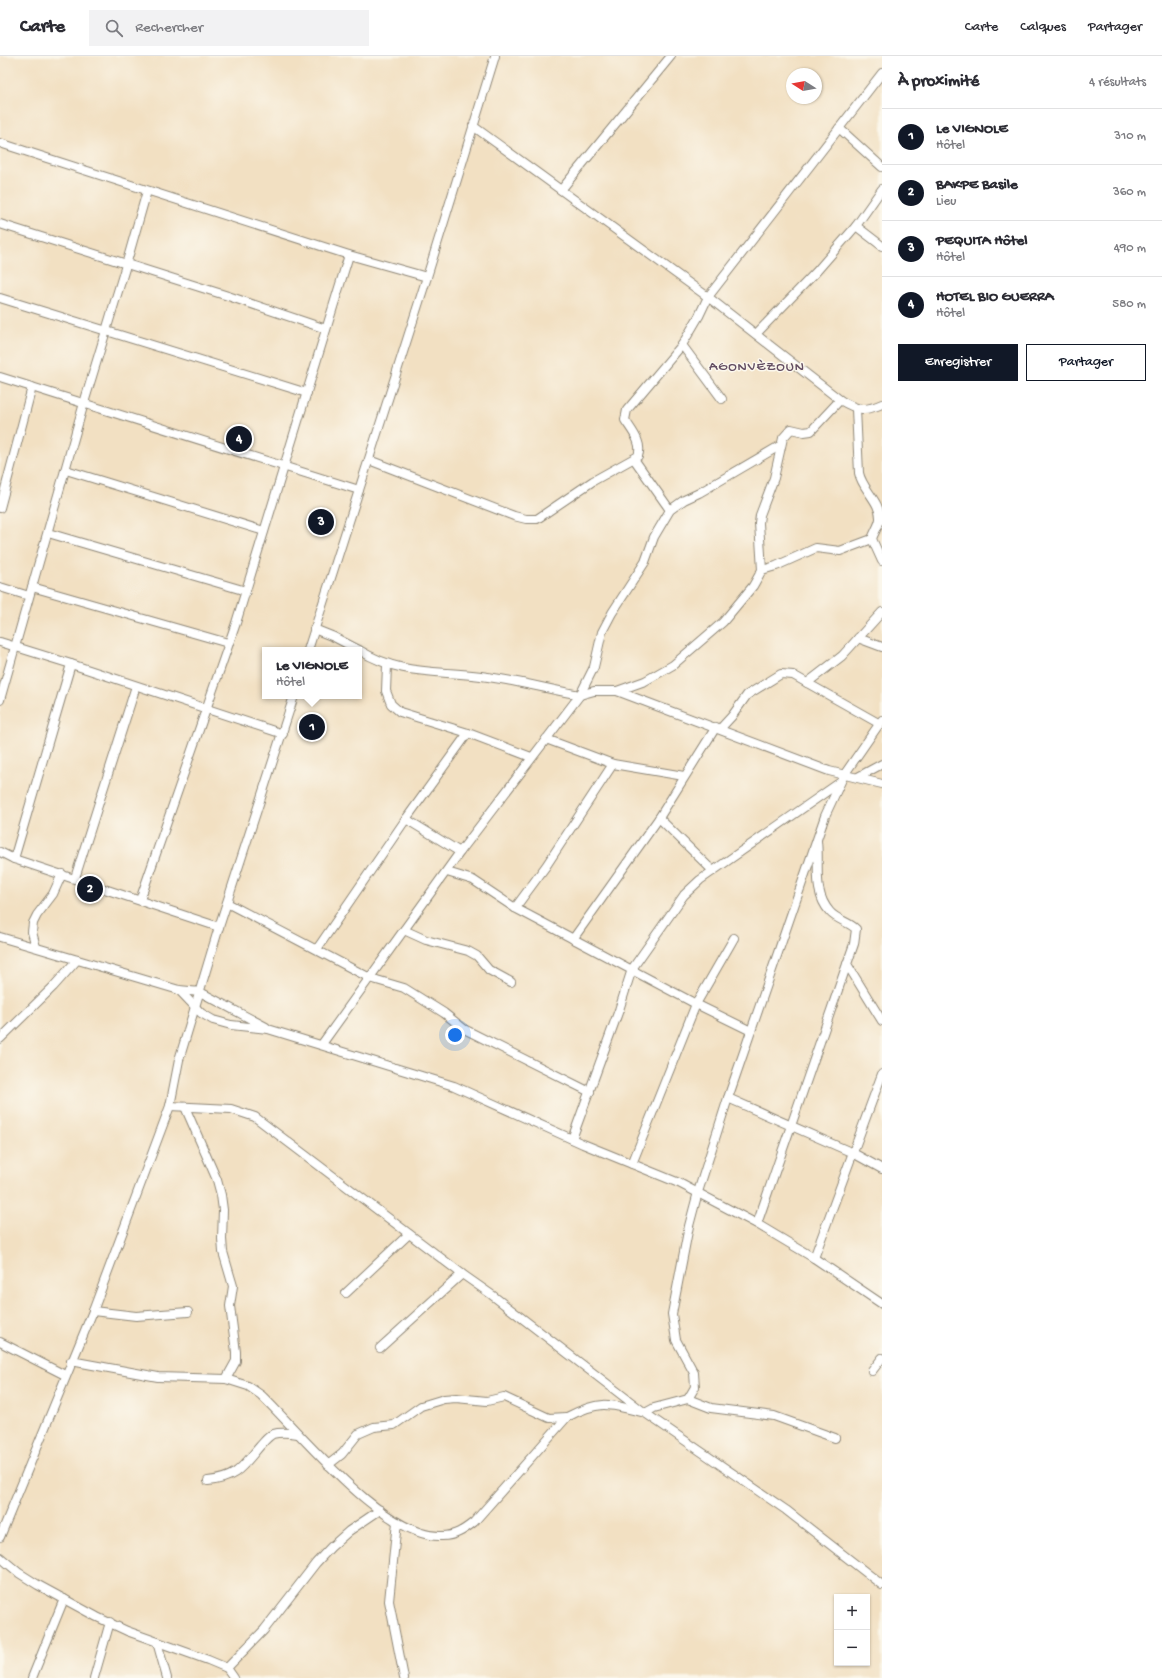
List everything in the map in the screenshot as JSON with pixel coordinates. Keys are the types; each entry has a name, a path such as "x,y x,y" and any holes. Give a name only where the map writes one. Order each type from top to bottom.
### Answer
{"street":[{"path":"309,647 427,277 495,56"},
{"path":"561,190 672,56"},
{"path":"368,460 526,519 537,519 593,481 638,456 640,450 639,444 625,420 625,414 682,345 694,326 708,297 882,73"},
{"path":"473,126 708,297 840,400 856,409 867,409 882,404"},
{"path":"839,128 882,167"},
{"path":"0,143 147,192 349,255 427,277"},
{"path":"756,334 816,272 856,226 882,189"},
{"path":"0,700 105,330 147,192"},
{"path":"0,224 228,296 326,329"},
{"path":"856,226 882,246"},
{"path":"140,900 207,709 246,590 349,255"},
{"path":"0,298 307,393"},
{"path":"682,345 722,399"},
{"path":"0,377 359,490"},
{"path":"0,508 32,387"},
{"path":"362,652 387,665 427,672 482,676 580,695 594,691 617,691 645,681 673,665 700,644 723,622 753,586 762,570 759,523 760,515 774,478 783,438 788,431 795,429 804,432 811,431 840,400"},
{"path":"762,570 776,566 811,549 822,548 834,551 847,550 872,539 881,523 878,510 860,477 856,409"},
{"path":"322,1044 460,852 531,757 580,695 594,667 602,632 612,613 645,562 654,537 670,510 684,500 699,493 781,445"},
{"path":"634,459 670,510"},
{"path":"66,470 264,531"},
{"path":"48,533 246,590"},
{"path":"872,539 882,561"},
{"path":"0,587 29,596"},
{"path":"32,587 228,643"},
{"path":"807,683 836,661 882,612"},
{"path":"314,629 353,647"},
{"path":"858,638 882,647"},
{"path":"0,642 283,734"},
{"path":"14,859 71,664"},
{"path":"387,665 386,691 394,708 400,712 468,733 531,757"},
{"path":"573,939 659,818 684,776 718,728 732,716 747,695 773,678 786,674 807,683 881,722 842,779 817,838 728,1098 698,1192 672,1314 676,1340 694,1373 695,1387 688,1399"},
{"path":"75,878 136,686"},
{"path":"617,691 829,771 842,779"},
{"path":"0,1537 65,1375 93,1311 170,1106 179,1060 219,927 293,699"},
{"path":"317,949 406,819 468,733"},
{"path":"546,739 613,764 684,776"},
{"path":"515,908 559,847 613,764"},
{"path":"572,1140 632,969 684,895 692,886 842,779 858,777 882,764"},
{"path":"858,777 882,784"},
{"path":"659,818 713,871"},
{"path":"406,819 460,852"},
{"path":"757,1224 854,944 856,929 830,913 819,892 817,881 819,856 817,838"},
{"path":"0,852 14,859 219,927"},
{"path":"447,872 473,880 515,908 696,1004 751,1031"},
{"path":"36,947 32,932 34,923 37,915 53,894 62,874"},
{"path":"227,903 370,978 404,988 444,1013 464,1030 590,1092"},
{"path":"404,930 426,940 468,951 477,956 489,970 511,982"},
{"path":"0,938 36,947 179,990 200,992 268,1029"},
{"path":"632,1164 696,1004 734,938"},
{"path":"0,1039 53,987 77,960"},
{"path":"847,964 882,1021"},
{"path":"179,990 201,1013 213,1020 231,1025 268,1029 322,1044 454,1086 572,1140 698,1192 757,1224 814,1258 882,1304"},
{"path":"814,1258 853,1153 879,1094 882,1074"},
{"path":"728,1098 853,1153 882,1169"},
{"path":"170,1106 230,1109 255,1117 462,1274 492,1295 645,1413 786,1510 882,1585"},
{"path":"185,1107 217,1180 221,1195 223,1252 233,1286 230,1306 236,1352 236,1361 226,1378"},
{"path":"346,1293 409,1234"},
{"path":"380,1348 462,1274"},
{"path":"93,1311 136,1316 188,1312"},
{"path":"0,1342 65,1375"},
{"path":"872,1371 882,1358"},
{"path":"71,1361 158,1377 226,1378 248,1386 261,1395 328,1466 380,1510 408,1528 431,1536 452,1535 462,1531 486,1509 566,1417 581,1409 599,1404 645,1413 654,1408 688,1399 711,1408 774,1416 835,1438"},
{"path":"328,1466 342,1454 358,1434 374,1428 394,1425 421,1406 444,1398 486,1401 504,1397 549,1418 566,1417"},
{"path":"208,1481 232,1476 242,1468 266,1439 274,1434 298,1434"},
{"path":"227,1668 264,1630 316,1563 331,1547 349,1531 380,1510"},
{"path":"397,1522 389,1601 404,1678"},
{"path":"0,1557 19,1574 64,1599 127,1631 227,1668 234,1678"},
{"path":"32,1678 64,1599"},
{"path":"94,1678 110,1622"},
{"path":"157,1642 168,1678"}],"place":[{"name":"HOTEL BIO GUERRA","path":"239,439"},
{"name":"PEQUITA Hôtel","path":"321,522"},
{"name":"Le VIGNOLE","path":"312,727"},
{"name":"BAKPE Basile","path":"90,889"}],"district":[{"name":"AGONVÈZOUN","path":"757,367"}]}
